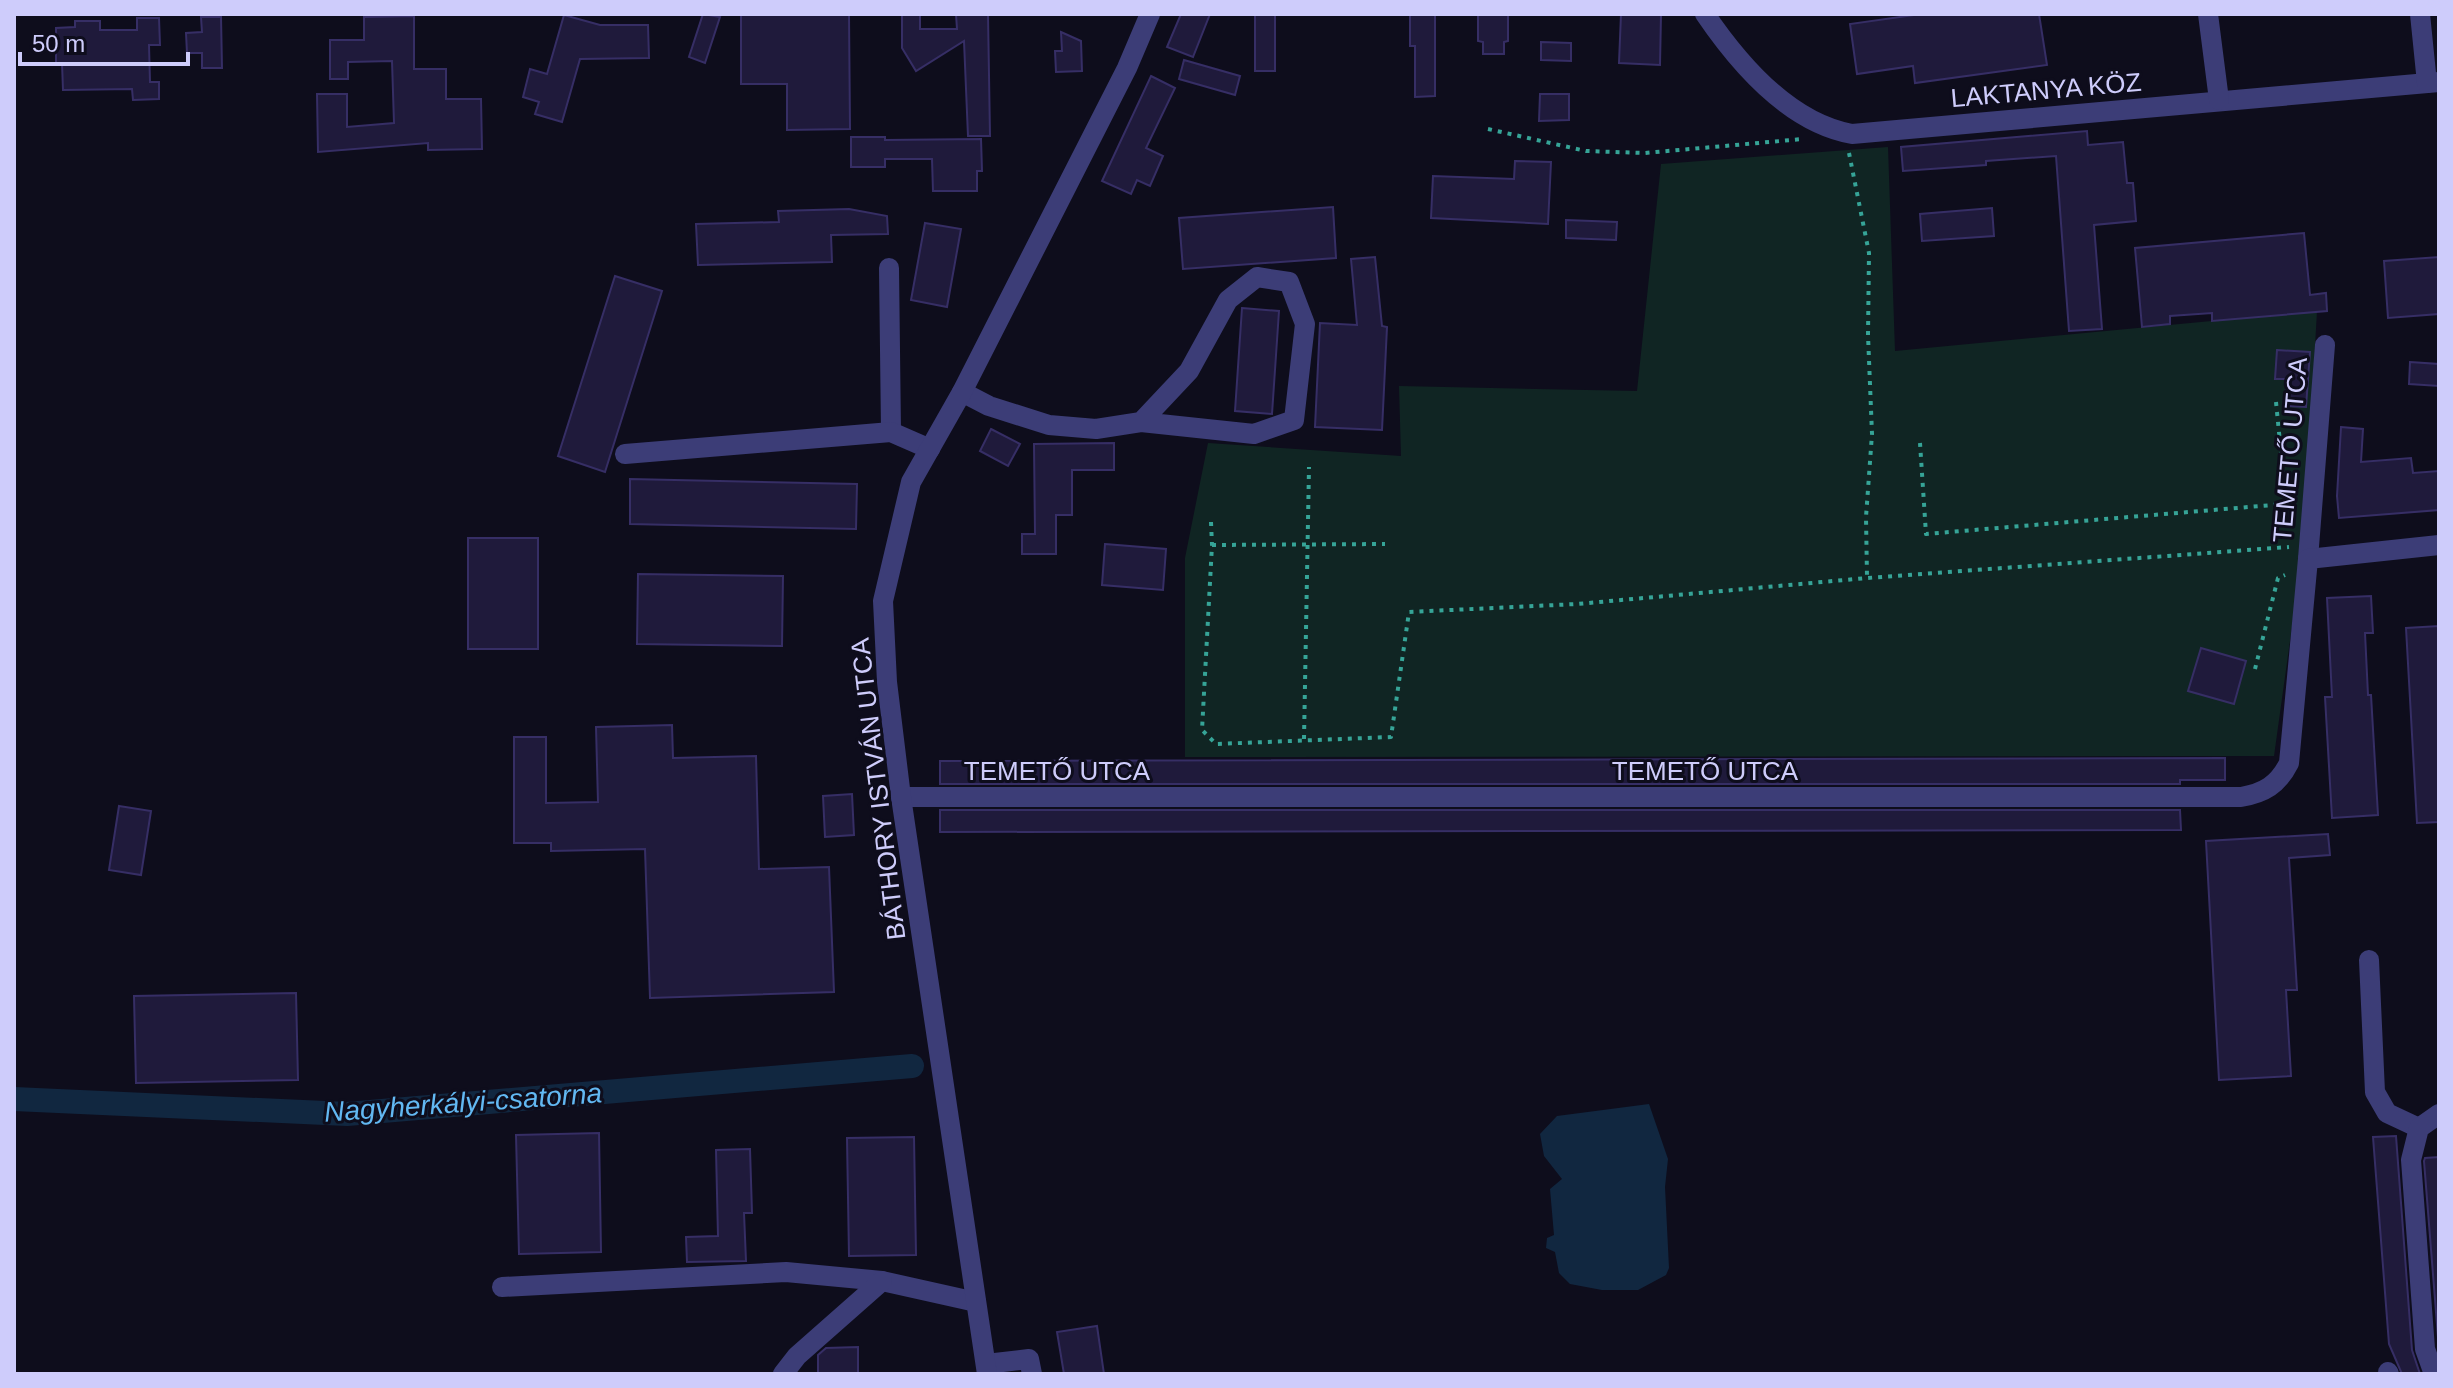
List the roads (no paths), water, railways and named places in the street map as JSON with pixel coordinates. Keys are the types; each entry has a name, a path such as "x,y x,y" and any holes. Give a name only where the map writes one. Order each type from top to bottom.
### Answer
{"street":[{"name":"BÁTHORY ISTVÁN UTCA","path":"987,1369 901,797 887,682 883,601 911,482 962,392 1127,68 1150,14"},
{"name":"LAKTANYA KÖZ","path":"1705,14 1762,83 1829,130 1852,134 2433,83"},
{"path":"2208,14 2219,100"},
{"path":"2420,14 2433,83"},
{"path":"889,268 891,432"},
{"path":"962,392 989,406 1049,425 1096,429 1141,422 1254,434 1294,420 1305,324 1289,282 1257,277 1228,300 1189,371 1141,422"},
{"name":"TEMETŐ UTCA","path":"901,797 2241,797 2268,789 2282,776 2289,763 2304,553 2325,345"},
{"path":"625,454 891,432 930,449"},
{"name":"TEMETŐ UTCA","path":"2304,553 2439,545"},
{"path":"2369,960 2375,1092 2387,1113 2419,1128"},
{"path":"2434,1374 2425,1349 2411,1160 2419,1128 2439,1114"},
{"path":"502,1287 786,1272 882,1281 976,1302"},
{"path":"783,1374 797,1356 882,1281"},
{"path":"987,1369 1029,1359 1032,1374"}],"water":[{"path":"1649,1104 1668,1159 1665,1187 1669,1268 1666,1275 1638,1290 1602,1290 1570,1284 1559,1273 1555,1252 1546,1248 1547,1238 1554,1235 1550,1189 1562,1179 1544,1156 1540,1134 1557,1116"}],"waterway":[{"name":"Nagyherkályi-csatorna","path":"14,1099 347,1114 912,1066"}]}
